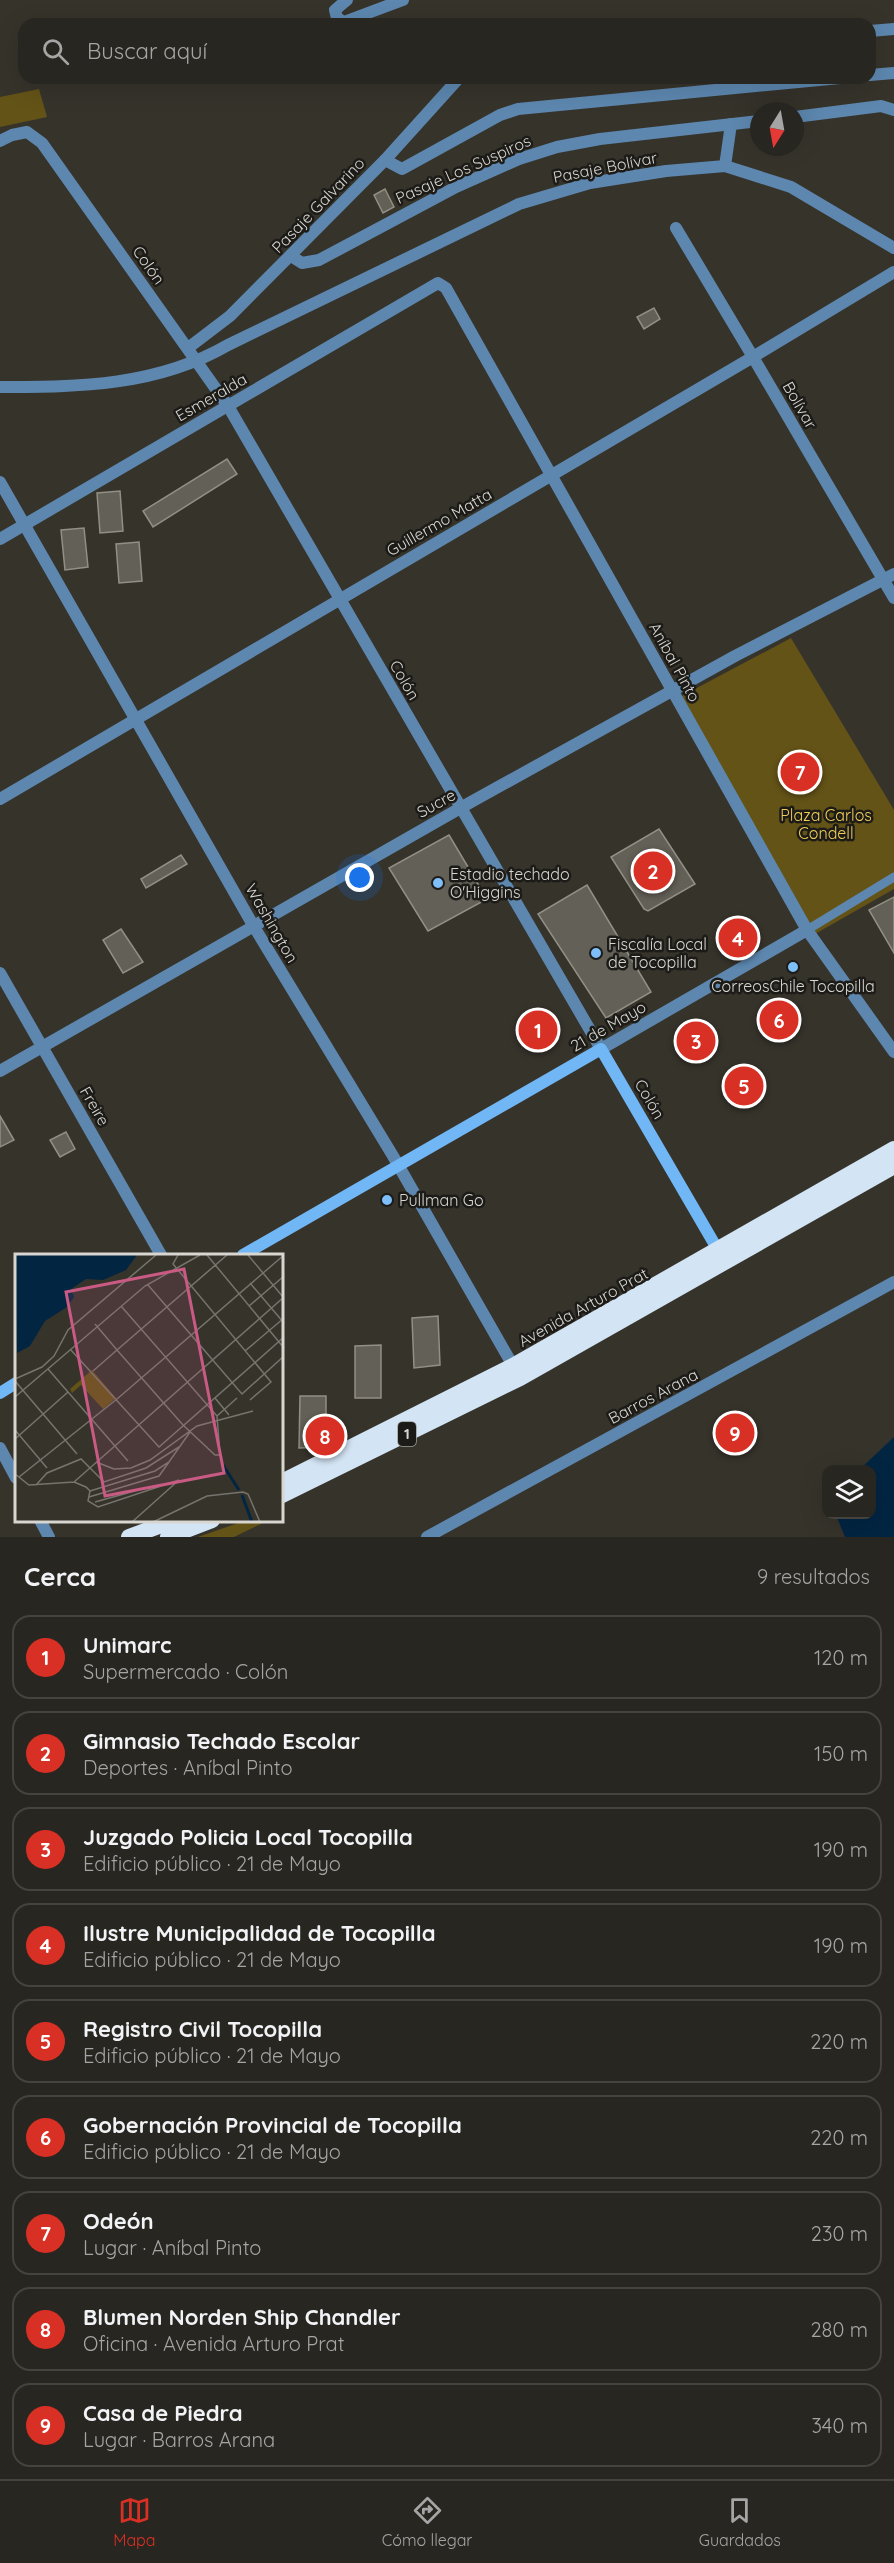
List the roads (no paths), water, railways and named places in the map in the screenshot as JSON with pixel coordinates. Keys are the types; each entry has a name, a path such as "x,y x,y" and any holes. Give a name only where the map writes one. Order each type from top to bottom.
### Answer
{"highway":[{"name":"Avenida Arturo Prat","path":"722,1257 894,1149"},
{"name":"Avenida Arturo Prat","path":"286,1483 517,1372 722,1257 894,1166"},
{"path":"129,1537 172,1522"},
{"path":"168,1537 209,1522"}],"main road":[{"name":"21 de Mayo","path":"245,1254 601,1049"},
{"name":"Colón","path":"601,1049 722,1257"},
{"path":"0,1393 15,1384"}],"street":[{"path":"337,18 335,10 346,0"},
{"path":"355,18 403,0"},
{"path":"876,30 894,29"},
{"path":"876,74 894,73"},
{"path":"385,160 454,84"},
{"name":"Pasaje Galvarino","path":"188,348 214,328 291,256 385,160 402,169 500,115 518,109 778,84"},
{"path":"804,116 881,106 894,110"},
{"name":"Pasaje Los Suspiros","path":"291,256 302,263 319,260 456,187 519,159 557,147 600,139 750,122"},
{"path":"725,166 731,124"},
{"name":"Colón","path":"0,141 12,135 27,132 42,143 228,406 601,1049"},
{"name":"Pasaje Bolívar","path":"0,387 104,384 198,362 228,345 519,204 590,183 666,171 725,166 791,188 894,248"},
{"name":"Bolívar","path":"676,228 889,577 894,598"},
{"name":"Guillermo Matta","path":"0,799 894,272"},
{"name":"Esmeralda","path":"0,539 438,283"},
{"name":"Aníbal Pinto","path":"438,283 446,288 807,930 894,1052"},
{"path":"214,328 228,345"},
{"name":"Washington","path":"0,482 137,718 253,925 399,1166 517,1372"},
{"name":"Sucre","path":"0,1071 461,808 672,691 889,577"},
{"name":"21 de Mayo","path":"601,1049 894,877"},
{"name":"Freire","path":"0,973 159,1254"},
{"name":"Barros Arana","path":"427,1537 894,1282"},
{"path":"0,1448 15,1476"},
{"path":"41,1522 49,1537"}],"water":[{"path":"894,1437 894,1537 845,1537 838,1519 876,1519 876,1465 864,1465"}],"place":[{"name":"Odeón","path":"800,772"},
{"name":"Gimnasio Techado Escolar","path":"653,871"},
{"name":"Estadio techado O'Higgins","path":"438,883"},
{"name":"Ilustre Municipalidad de Tocopilla","path":"738,938"},
{"name":"Fiscalía Local de Tocopilla","path":"596,953"},
{"name":"CorreosChile Tocopilla","path":"793,967"},
{"name":"Gobernación Provincial de Tocopilla","path":"779,1020"},
{"name":"Unimarc","path":"538,1030"},
{"name":"Juzgado Policia Local Tocopilla","path":"696,1041"},
{"name":"Registro Civil Tocopilla","path":"744,1086"},
{"name":"Pullman Go","path":"387,1200"},
{"name":"Casa de Piedra","path":"735,1433"},
{"name":"Blumen Norden Ship Chandler","path":"325,1436"}],"park label":[{"name":"Plaza Carlos Condell","path":"826,824"}]}
